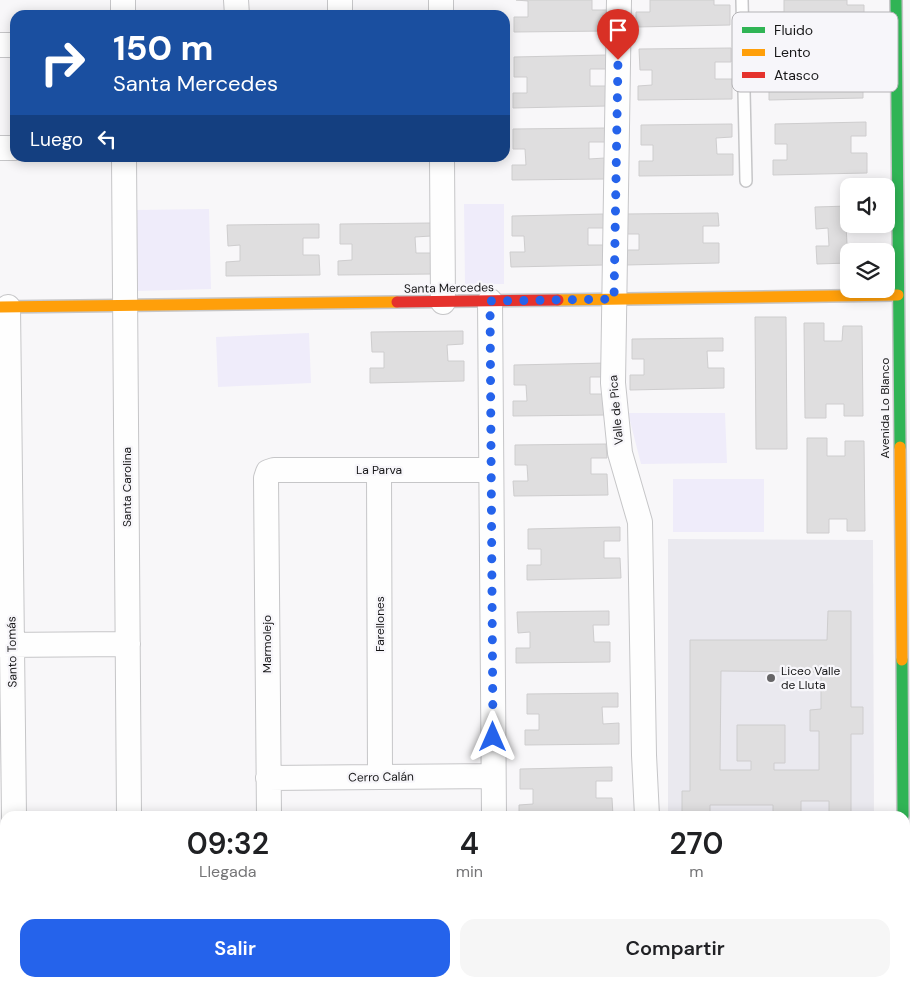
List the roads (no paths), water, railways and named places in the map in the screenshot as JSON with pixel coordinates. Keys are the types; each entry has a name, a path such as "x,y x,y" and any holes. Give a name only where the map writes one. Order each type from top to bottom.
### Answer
{"street":[{"name":"Valle de Pica","path":"619,0 612,383 618,440 623,466 640,522 647,811"},
{"name":"Avenida Lo Blanco","path":"897,92 898,295 905,632 903,811"},
{"name":"Santa Carolina","path":"124,162 130,811"},
{"path":"442,162 443,302"},
{"name":"Santa Mercedes","path":"4,307 898,295"},
{"path":"490,301 494,811"},
{"name":"Santo Tomás","path":"4,307 6,644 14,811"},
{"name":"La Parva","path":"268,472 274,470 491,470"},
{"name":"Farellones","path":"379,470 380,777"},
{"name":"Marmolejo","path":"268,472 266,488 269,811"},
{"path":"6,644 128,644"},
{"name":"Cerro Calán","path":"268,778 494,776"}],"lane":[{"path":"744,92 746,181"}],"place":[{"name":"Liceo Valle de Lluta","path":"771,678"}]}
